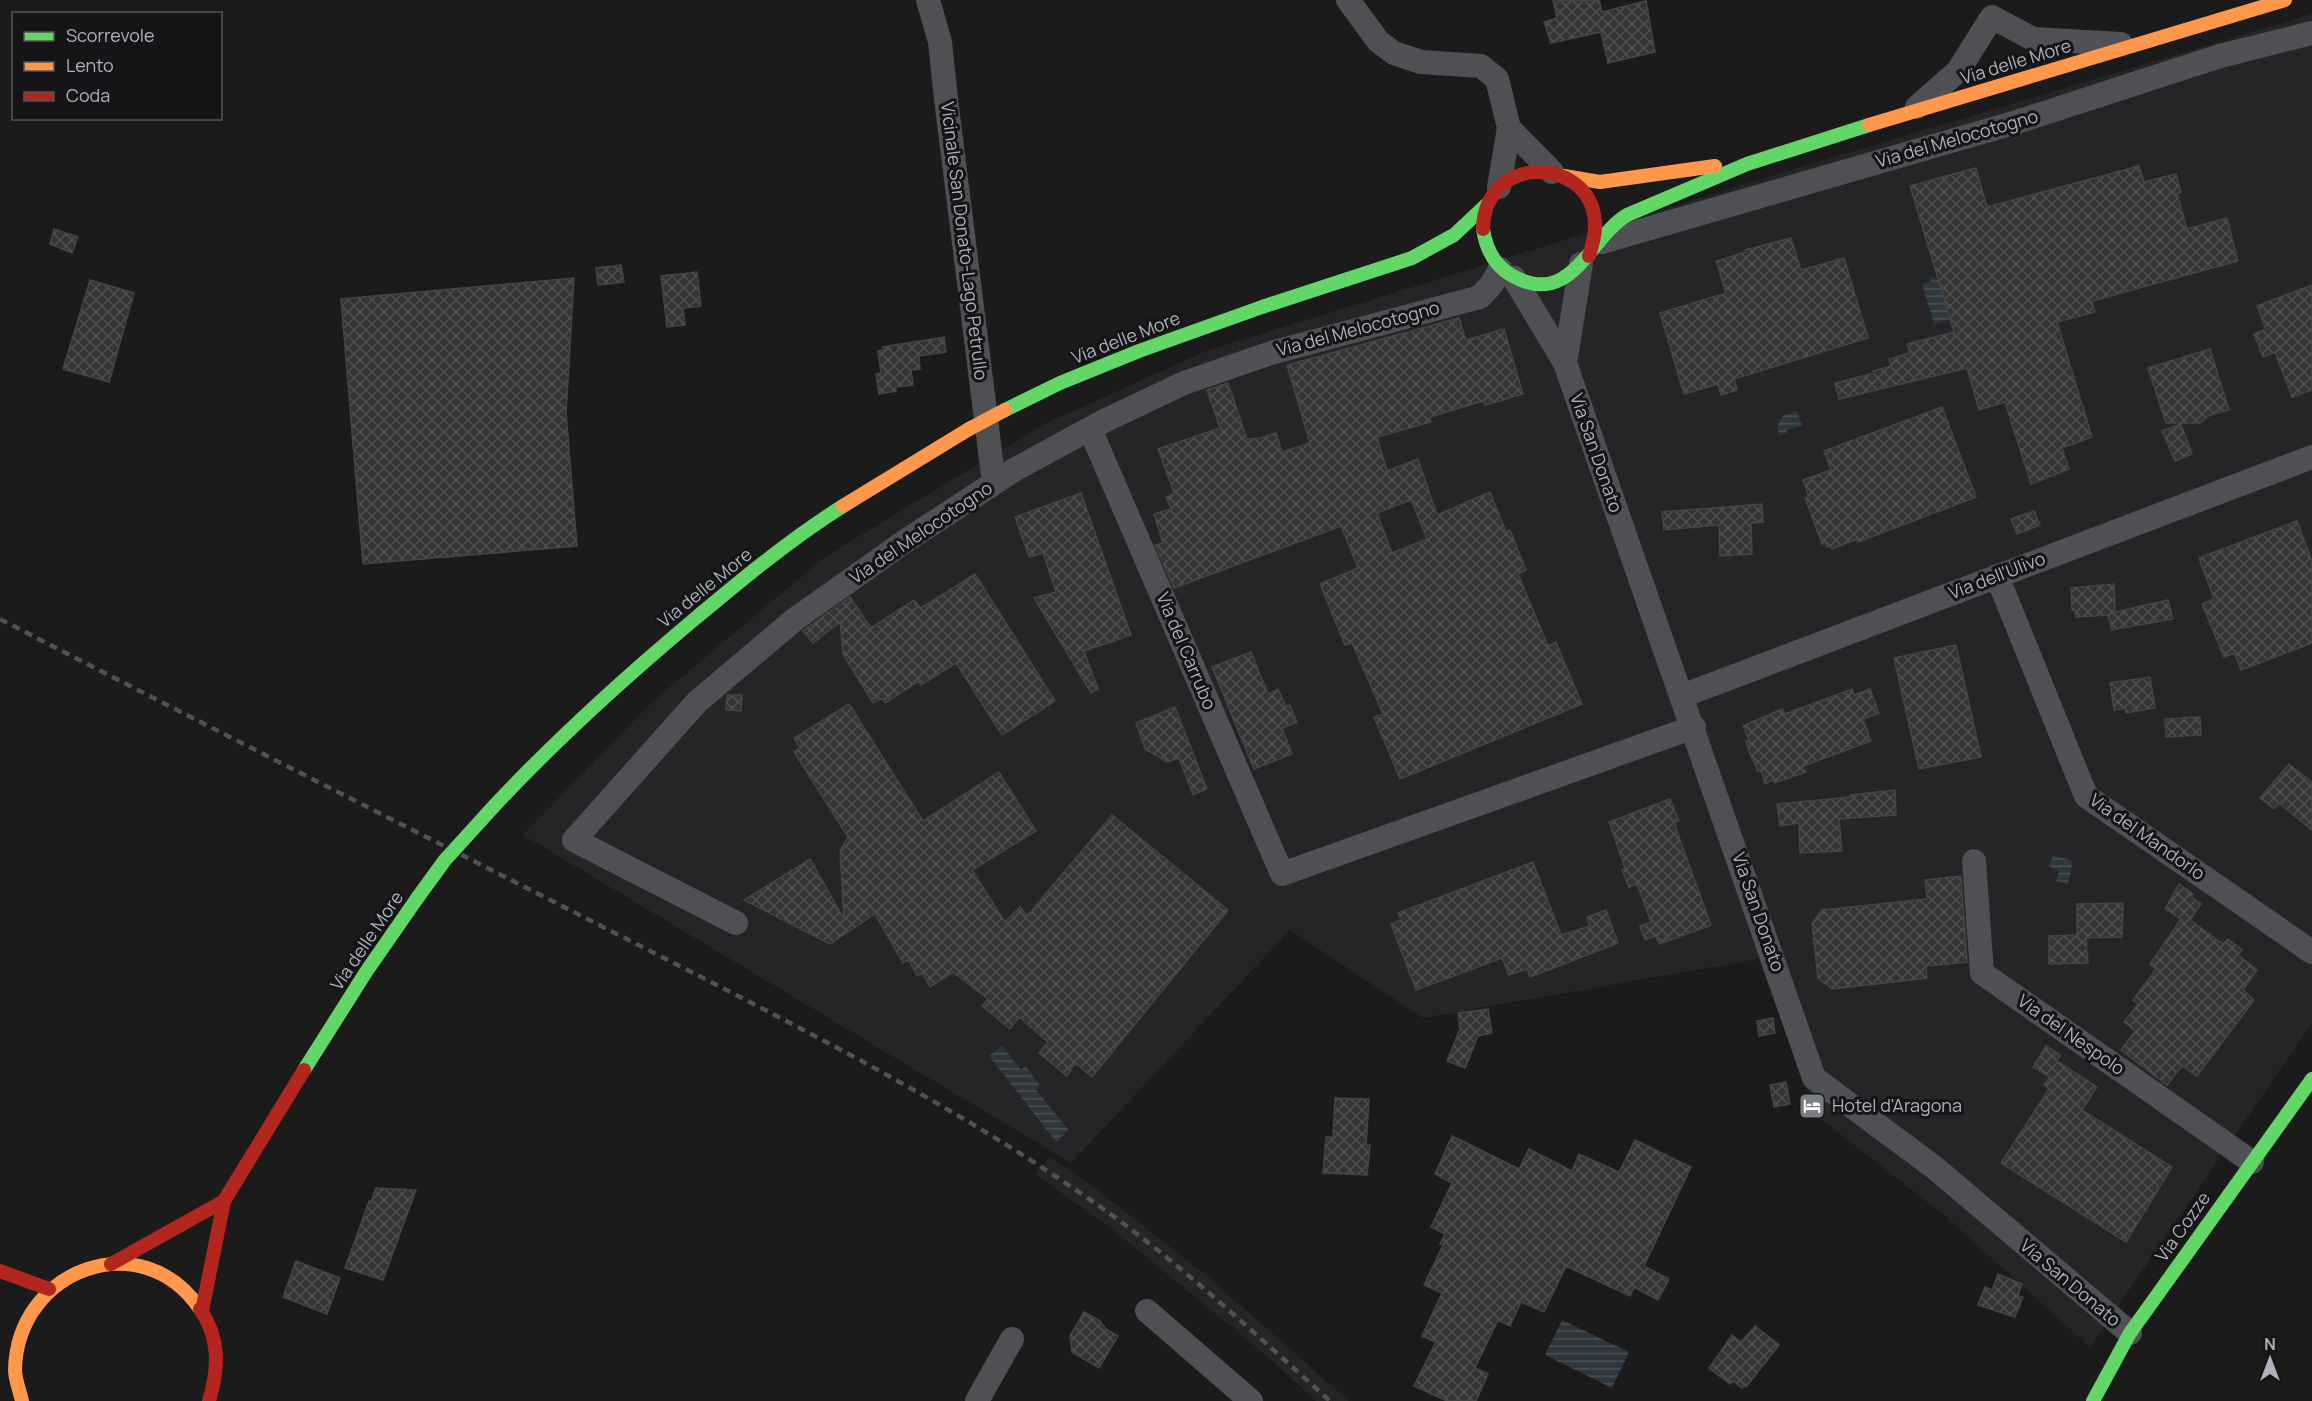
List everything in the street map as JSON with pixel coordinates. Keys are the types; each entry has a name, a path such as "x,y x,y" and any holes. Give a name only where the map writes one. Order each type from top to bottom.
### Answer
{"main road":[{"name":"Via delle More","path":"1759,160 2285,0"},
{"path":"1493,195 1482,230 1496,265 1542,284 1569,276 1619,220 1759,160"},
{"path":"1412,258 1454,234 1510,178 1523,173 1537,170 1600,182 1759,160"},
{"path":"1558,174 1582,190 1594,211 1596,234 1590,254"},
{"path":"1412,258 1444,255"},
{"name":"Via delle More","path":"224,1201 366,972 445,860 529,768 590,709 744,577 817,523 898,470 969,429 1060,383 1139,351 1262,307 1412,258"},
{"name":"Via Cozze","path":"2093,1401 2130,1333 2312,1079"},
{"path":"111,1264 224,1201"},
{"path":"202,1311 224,1201"},
{"path":"15,1372 18,1341 29,1313 48,1289 78,1271 111,1264 138,1266 163,1275 184,1290 202,1311 215,1342 216,1377 220,1401"},
{"path":"0,1271 48,1289"},
{"path":"5,1353 15,1372 22,1401"},
{"path":"209,1401 216,1377"}],"street":[{"name":"Vicinale San Donato-Lago Petrullo","path":"928,0 940,42 994,483"},
{"path":"1348,0 1378,42 1394,53 1421,62 1481,66 1497,79 1509,128 1493,195"},
{"path":"1911,113 1958,71 1990,9 2033,39 2136,44"},
{"name":"Via del Melocotogno","path":"1590,254 2018,122 2220,56 2312,33"},
{"path":"1509,128 1558,174"},
{"path":"1565,363 1590,254"},
{"name":"Via del Melocotogno","path":"735,923 574,840 697,702 794,620 904,542 994,483 1090,429 1184,383 1271,353 1480,297 1492,284 1496,265"},
{"name":"Via San Donato","path":"1496,265 1565,363 1606,485 1694,727 1814,1078 1935,1168 2130,1333"},
{"name":"Via del Carrubo","path":"1090,429 1282,874 1694,727"},
{"name":"Via dell'Ulivo","path":"1682,696 2312,458"},
{"name":"Via del Mandorlo","path":"1997,576 2086,796 2312,952"},
{"name":"Via del Nespolo","path":"1974,861 1982,973 2252,1162"},
{"path":"1147,1311 1251,1401"},
{"path":"977,1401 1012,1339"}],"shaded area":[{"path":"2312,14 2312,1023 2090,1347 1944,1215 1817,1116 1758,959 1423,1018 1290,930 1071,1163 523,835 652,702 826,556 1045,424 1206,351 1797,168"},
{"path":"1934,277 1938,280 1950,319 1934,324 1922,284 1931,282 1930,278"},
{"path":"1797,411 1802,426 1787,430 1787,433 1780,435 1777,426 1783,416"},
{"path":"2053,855 2073,861 2068,884 2056,881 2059,871 2049,866"},
{"path":"1002,1046 1021,1070 1026,1066 1040,1086 1036,1090 1068,1129 1057,1143 989,1056"},
{"path":"1050,1157 1100,1192 1207,1276 1349,1401 1316,1401 1261,1351 1111,1228 1035,1174"},
{"path":"1562,1320 1629,1352 1612,1388 1545,1355"}],"building":[{"path":"1553,0 1599,0 1602,12 1646,1 1655,52 1608,63 1601,32 1551,43 1544,22 1557,18"},
{"path":"2139,166 2144,182 2176,174 2181,192 2177,194 2187,229 2227,218 2238,261 2092,301 2095,312 2057,322 2092,437 2062,448 2069,469 2031,484 2005,402 1979,410 1967,368 1839,399 1835,383 1891,366 1889,359 1910,353 1907,344 1954,332 1910,186 1976,168 1987,207"},
{"path":"54,229 78,237 72,253 50,244"},
{"path":"1791,238 1801,270 1844,258 1868,338 1734,379 1737,390 1721,395 1718,384 1684,394 1660,313 1726,293 1716,261 1746,252 1745,250"},
{"path":"621,265 624,282 598,285 596,268"},
{"path":"697,272 701,306 683,308 685,325 667,327 661,276"},
{"path":"574,278 566,413 577,546 363,564 341,299"},
{"path":"90,280 134,293 109,382 63,369"},
{"path":"2312,285 2312,390 2292,397 2275,352 2263,357 2254,334 2266,329 2257,306"},
{"path":"1459,318 1466,340 1504,329 1523,394 1485,405 1483,401 1430,417 1431,422 1377,437 1387,471 1418,459 1437,515 1490,492 1506,532 1510,530 1526,570 1518,574 1548,646 1556,642 1582,704 1400,779 1374,717 1383,714 1352,643 1345,645 1320,584 1358,568 1341,526 1174,588 1155,545 1163,543 1154,514 1171,509 1166,497 1174,493 1158,449 1220,428 1207,390 1228,383 1247,439 1276,433 1282,452 1310,443 1287,365","holes":["1411,500 1427,539 1392,553 1377,513"]},
{"path":"944,337 946,352 919,356 920,369 911,370 913,385 896,387 896,391 879,394 876,374 881,373 878,351 883,350 883,347"},
{"path":"2210,349 2229,410 2210,415 2200,423 2166,423 2148,368"},
{"path":"1942,407 1976,497 1858,542 1857,539 1832,549 1831,546 1827,547 1826,543 1822,544 1805,498 1809,497 1803,480 1831,470 1824,451"},
{"path":"2181,424 2192,454 2175,461 2162,431"},
{"path":"1081,493 1131,635 1084,651 1098,689 1091,693 1034,598 1056,592 1043,553 1029,557 1015,517"},
{"path":"1762,504 1763,522 1751,523 1752,554 1720,556 1719,525 1664,530 1662,512"},
{"path":"2034,511 2040,525 2017,534 2011,519"},
{"path":"2297,521 2312,561 2312,643 2241,670 2235,653 2224,657 2202,604 2214,599 2199,558"},
{"path":"975,574 1055,701 1002,735 956,663 921,685 919,681 885,703 882,698 873,703 843,654 840,622 813,643 803,631 850,597 871,628 914,600 921,608"},
{"path":"2114,584 2115,612 2168,600 2173,619 2112,630 2108,615 2076,617 2075,610 2072,610 2071,588"},
{"path":"1956,645 1981,757 1919,769 1894,658"},
{"path":"1251,652 1268,694 1278,689 1286,707 1290,705 1297,722 1282,728 1292,754 1254,769 1212,667"},
{"path":"2150,677 2155,708 2126,713 2125,708 2114,710 2110,683"},
{"path":"1852,689 1854,695 1870,689 1879,713 1863,719 1871,741 1803,766 1806,772 1765,784 1761,770 1758,771 1750,754 1746,741 1749,740 1743,726 1782,709 1785,714"},
{"path":"727,695 742,695 741,711 726,710"},
{"path":"849,704 923,821 999,772 1036,831 972,870 1005,922 1020,907 1027,916 1112,815 1228,910 1092,1077 1075,1063 1067,1076 1039,1053 1048,1042 1019,1017 1010,1029 982,1006 988,999 953,972 930,987 922,973 917,976 909,960 903,963 875,914 830,944 744,900 810,859 844,919 840,851 848,837 794,752 800,748 794,738"},
{"path":"1175,707 1207,789 1193,795 1179,758 1167,762 1145,749 1136,723"},
{"path":"2200,717 2201,735 2166,737 2165,719"},
{"path":"2289,764 2312,782 2312,830 2279,803 2274,809 2260,798"},
{"path":"1895,790 1896,815 1839,819 1842,851 1800,853 1799,823 1780,826 1777,804"},
{"path":"1670,799 1679,821 1674,823 1711,925 1659,944 1656,936 1645,940 1640,926 1651,922 1637,884 1629,887 1609,822"},
{"path":"1533,862 1561,935 1590,926 1587,917 1606,910 1618,943 1530,977 1527,969 1509,975 1502,958 1416,990 1391,924 1401,920 1398,913"},
{"path":"1961,876 1967,962 1926,966 1927,978 1832,989 1818,978 1812,923 1822,910 1927,899 1925,880"},
{"path":"2179,884 2193,894 2191,897 2201,904 2190,920 2223,944 2228,939 2242,950 2238,955 2257,970 2243,990 2254,1000 2197,1076 2182,1066 2167,1085 2121,1050 2135,1031 2124,1022 2138,1004 2133,1000 2156,969 2150,964 2181,919 2165,909"},
{"path":"2123,903 2122,937 2086,938 2088,963 2049,964 2049,936 2077,935 2077,904"},
{"path":"1488,1009 1492,1033 1478,1036 1465,1068 1447,1061 1460,1029 1458,1013"},
{"path":"1773,1018 1775,1033 1759,1036 1757,1021"},
{"path":"2046,1046 2060,1055 2057,1061 2097,1087 2082,1110 2172,1167 2126,1242 2001,1163 2049,1089 2044,1085 2050,1077 2033,1067"},
{"path":"1786,1082 1790,1104 1774,1107 1770,1085"},
{"path":"1335,1098 1369,1099 1366,1145 1370,1145 1367,1175 1323,1173 1326,1137 1333,1137"},
{"path":"1452,1136 1519,1169 1529,1149 1572,1171 1579,1154 1619,1172 1635,1140 1691,1167 1644,1266 1669,1279 1658,1300 1634,1287 1630,1296 1566,1266 1544,1312 1521,1302 1510,1326 1498,1320 1475,1368 1488,1374 1476,1401 1447,1401 1414,1386 1436,1342 1422,1336 1442,1293 1424,1285 1443,1245 1440,1244 1445,1234 1431,1227 1452,1183 1435,1174"},
{"path":"376,1188 416,1190 383,1280 345,1268 369,1201 371,1202"},
{"path":"296,1261 340,1278 327,1314 283,1297"},
{"path":"1998,1274 2022,1284 2018,1296 2023,1297 2015,1317 1978,1305 1985,1287 1992,1290"},
{"path":"1084,1312 1099,1320 1106,1329 1118,1336 1099,1368 1072,1352 1070,1336"},
{"path":"1755,1326 1779,1345 1746,1387 1744,1385 1742,1388 1733,1381 1730,1384 1709,1368 1732,1335 1741,1342"}],"railway":[{"path":"0,619 678,965 859,1060 977,1127 1092,1201 1154,1247 1214,1297 1330,1401"}],"traffic: fast":[{"path":"1483,229 1492,256 1505,271 1532,283 1549,284 1564,277 1577,267 1627,215 1747,164 1869,125"},
{"path":"1005,410 1060,383 1139,351 1262,307 1412,258 1454,235 1487,204"},
{"path":"495,805 566,734 665,644 765,561 843,506"},
{"path":"418,897 445,860 495,805"},
{"path":"304,1070 366,972 418,897"},
{"path":"2093,1401 2130,1333 2312,1079"}],"traffic: slow":[{"path":"1869,125 2285,0"},
{"path":"1564,176 1600,182 1715,166"},
{"path":"969,429 1005,410"},
{"path":"843,506 969,429"},
{"path":"22,1401 15,1370 21,1335 37,1306 59,1284 86,1269 117,1264 147,1268 175,1283 200,1309"}],"traffic: jam":[{"path":"1483,229 1488,204 1500,187 1517,176 1536,172 1555,174 1573,182 1587,196 1594,215 1595,226 1589,256"},
{"path":"202,1311 224,1201 304,1070"},
{"path":"111,1264 224,1201"},
{"path":"0,1271 49,1289"},
{"path":"200,1309 211,1331 216,1354 215,1377 209,1401"}],"place":[{"name":"Hotel d'Aragona","path":"1812,1106"}]}
